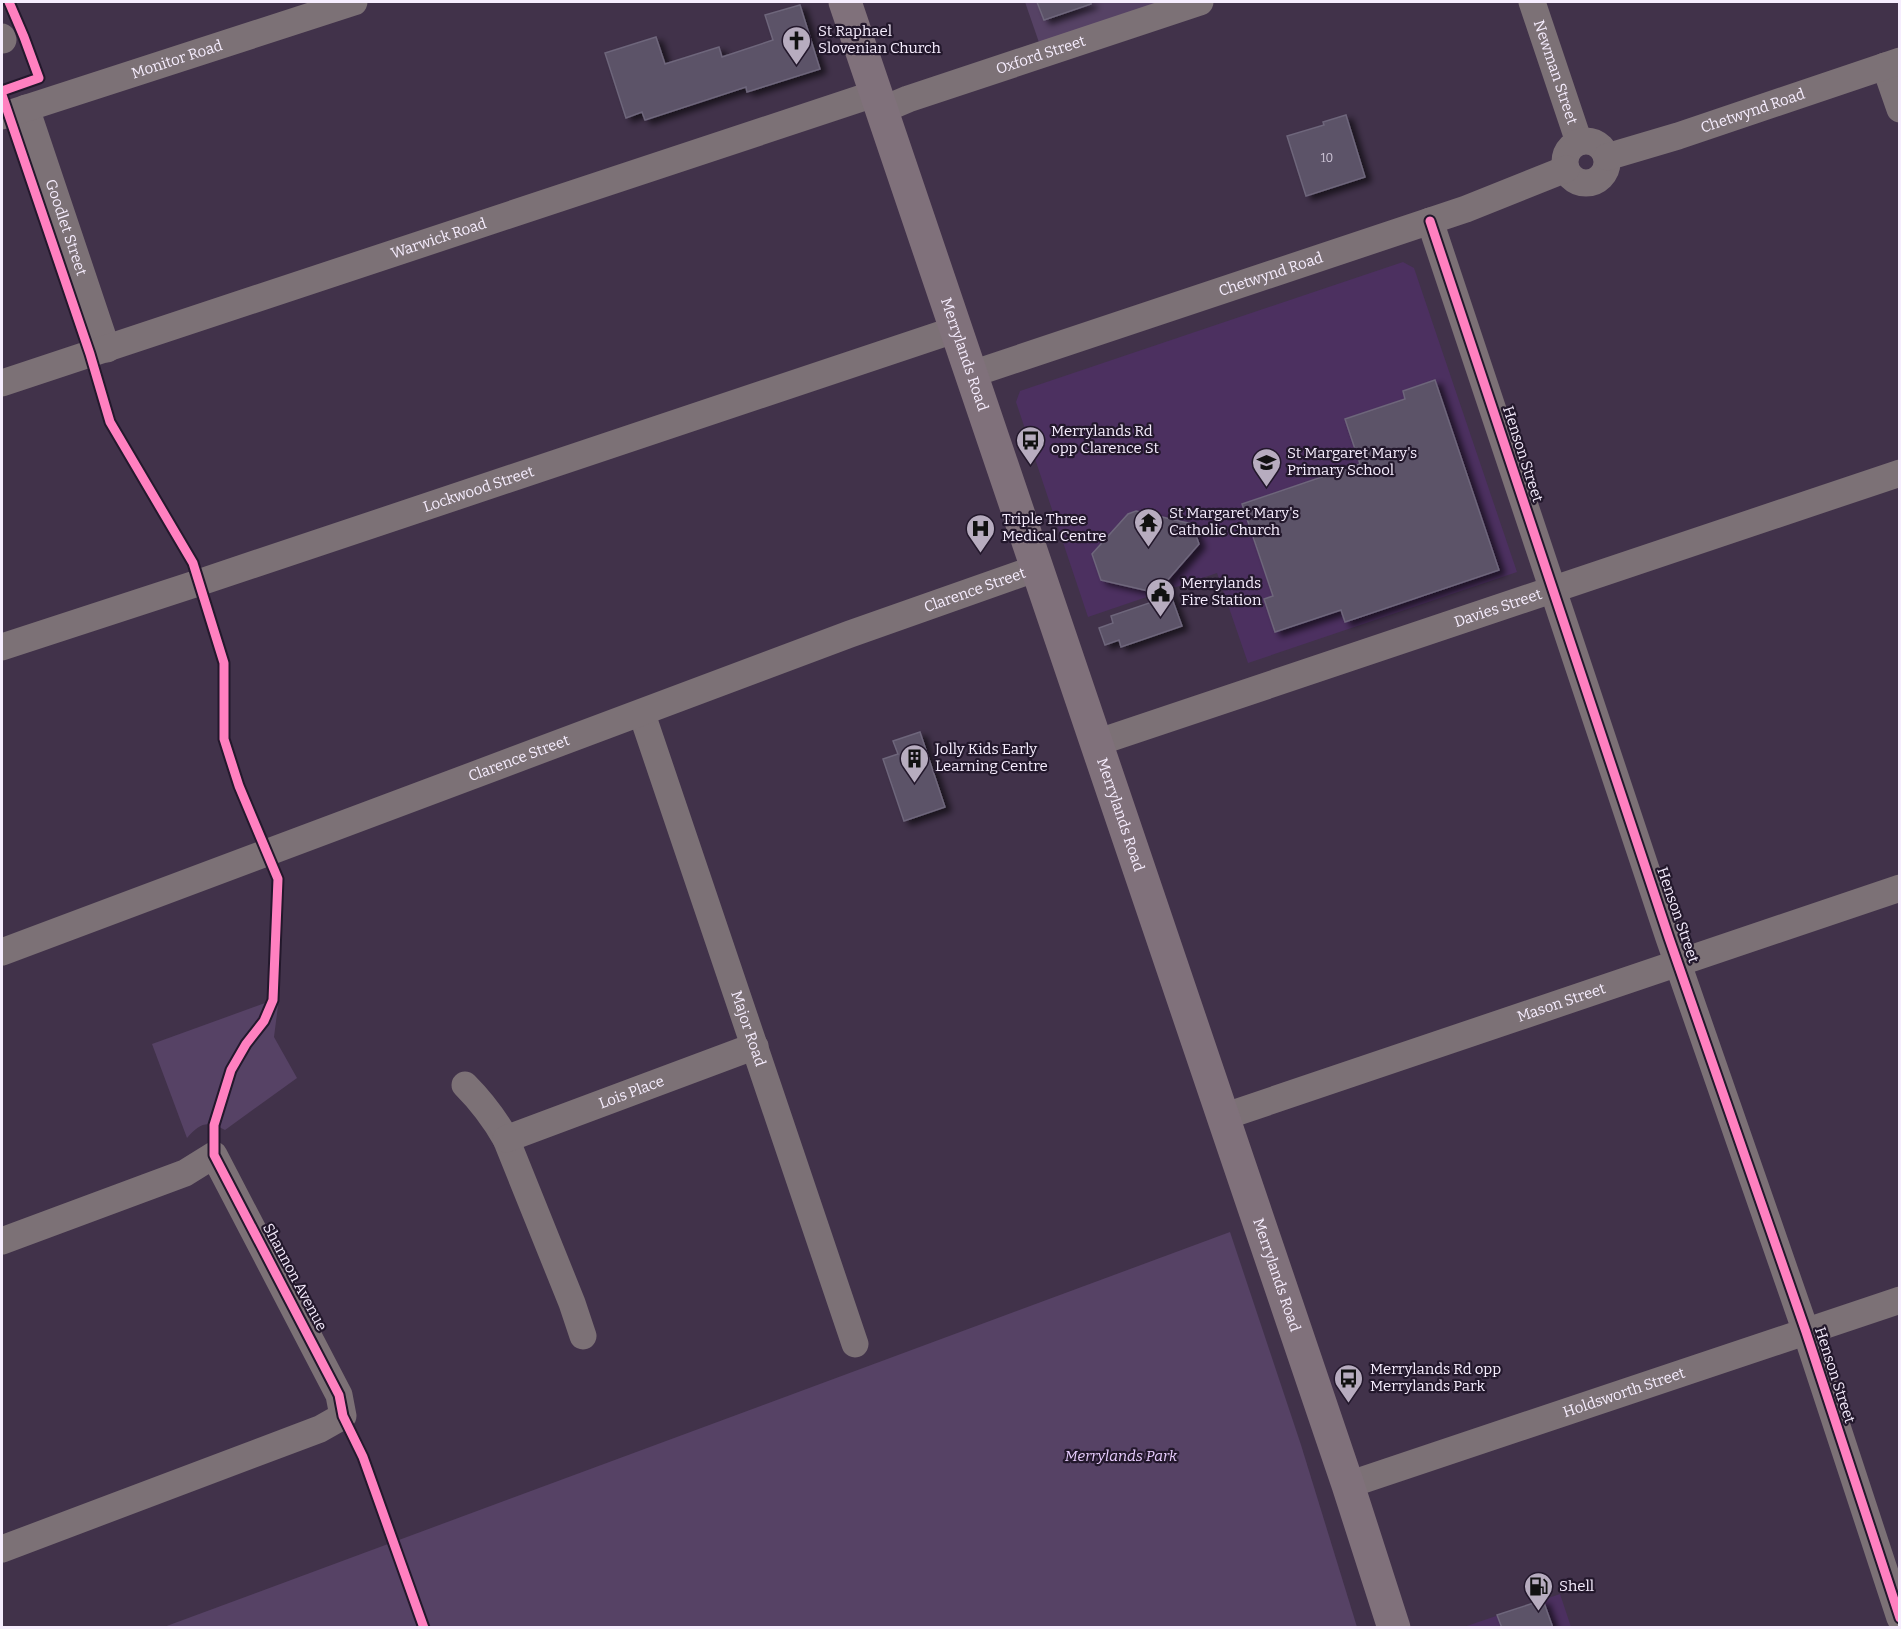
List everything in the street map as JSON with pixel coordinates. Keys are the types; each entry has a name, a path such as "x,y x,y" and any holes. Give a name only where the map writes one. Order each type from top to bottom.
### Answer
{"main road":[{"name":"Merrylands Road","path":"845,2 1348,1485 1394,1628"}],"street":[{"name":"Monitor Road","path":"14,112 354,2"},
{"name":"Oxford Street","path":"879,101 908,99 1200,2"},
{"name":"Newman Street","path":"1532,2 1579,142"},
{"path":"1892,64 1899,109"},
{"name":"Chetwynd Road","path":"1606,158 1892,64"},
{"name":"Warwick Road","path":"2,383 879,101"},
{"name":"Goodlet Street","path":"14,112 106,349"},
{"path":"1579,142 1596,143 1601,147 1606,158 1607,164 1601,177 1588,183 1575,179 1566,169 1568,150 1579,142"},
{"name":"Chetwynd Road","path":"972,375 1486,202 1566,169"},
{"name":"Henson Street","path":"1430,221 1552,591 1806,1332 1899,1618"},
{"name":"Lockwood Street","path":"2,647 957,329"},
{"name":"Davies Street","path":"1096,743 1899,473"},
{"name":"Clarence Street","path":"2,952 642,714 850,634 1037,568"},
{"name":"Major Road","path":"642,714 855,1344"},
{"name":"Mason Street","path":"1223,1117 1899,888"},
{"name":"Lois Place","path":"506,1138 755,1046"},
{"path":"465,1086 494,1117 506,1138 583,1336"},
{"name":"Shannon Avenue","path":"2,1241 185,1173 214,1155 339,1395 343,1416 320,1429 2,1549"},
{"name":"Holdsworth Street","path":"1348,1485 1899,1300"}],"shaded area":[{"name":"St Margaret Mary's Primary School","path":"1403,262 1414,268 1517,572 1248,663 1217,573 1088,617 1016,402 1020,391"},
{"name":"Shell","path":"1560,1594 1571,1627 1461,1628"}],"green space":[{"path":"1025,2 1186,2 1043,54"},
{"path":"279,998 274,1037 297,1078 225,1130 208,1124 200,1126 187,1138 152,1044"},
{"name":"Merrylands Park","path":"1230,1232 1301,1445 1357,1627 164,1627"}],"building":[{"path":"1037,2 1091,2 1091,4 1044,20"},
{"path":"800,5 820,69 747,92 746,87 645,120 642,112 626,118 605,53 656,37 665,64 719,47 722,57 773,40 765,15"},
{"path":"1346,115 1365,177 1306,196 1287,136 1324,125 1323,122"},
{"path":"1435,380 1499,570 1345,622 1341,610 1275,632 1264,599 1273,596 1242,504 1360,464 1345,419 1405,399 1403,391"},
{"path":"1136,511 1192,524 1199,544 1166,582 1182,626 1121,647 1119,640 1105,645 1099,628 1113,623 1111,616 1170,596 1101,580 1092,554 1128,514"},
{"name":"Jolly Kids Early Learning Centre","path":"920,732 945,807 904,821 883,759 898,754 893,741"},
{"path":"1543,1600 1553,1628 1502,1628 1497,1615"}],"cycle path":[{"path":"2,91 39,78 9,2"},
{"path":"2,95 90,354 110,422 193,563 224,663 224,739 239,786 278,879 273,1000 264,1021 246,1044 231,1070 214,1125 214,1155 339,1395 343,1416 363,1457 424,1628"},
{"path":"1430,221 1669,938 1806,1332 1900,1618"}],"place":[{"name":"St Raphael Slovenian Church","path":"797,66"},
{"name":"Merrylands Rd opp Clarence St","path":"1030,466"},
{"name":"St Margaret Mary's Primary School","path":"1266,488"},
{"name":"St Margaret Mary's Catholic Church","path":"1148,548"},
{"name":"Triple Three Medical Centre","path":"981,554"},
{"name":"Merrylands Fire Station","path":"1160,618"},
{"name":"Jolly Kids Early Learning Centre","path":"914,784"},
{"name":"Merrylands Rd opp Merrylands Park","path":"1349,1404"},
{"name":"Shell","path":"1538,1612"}]}
